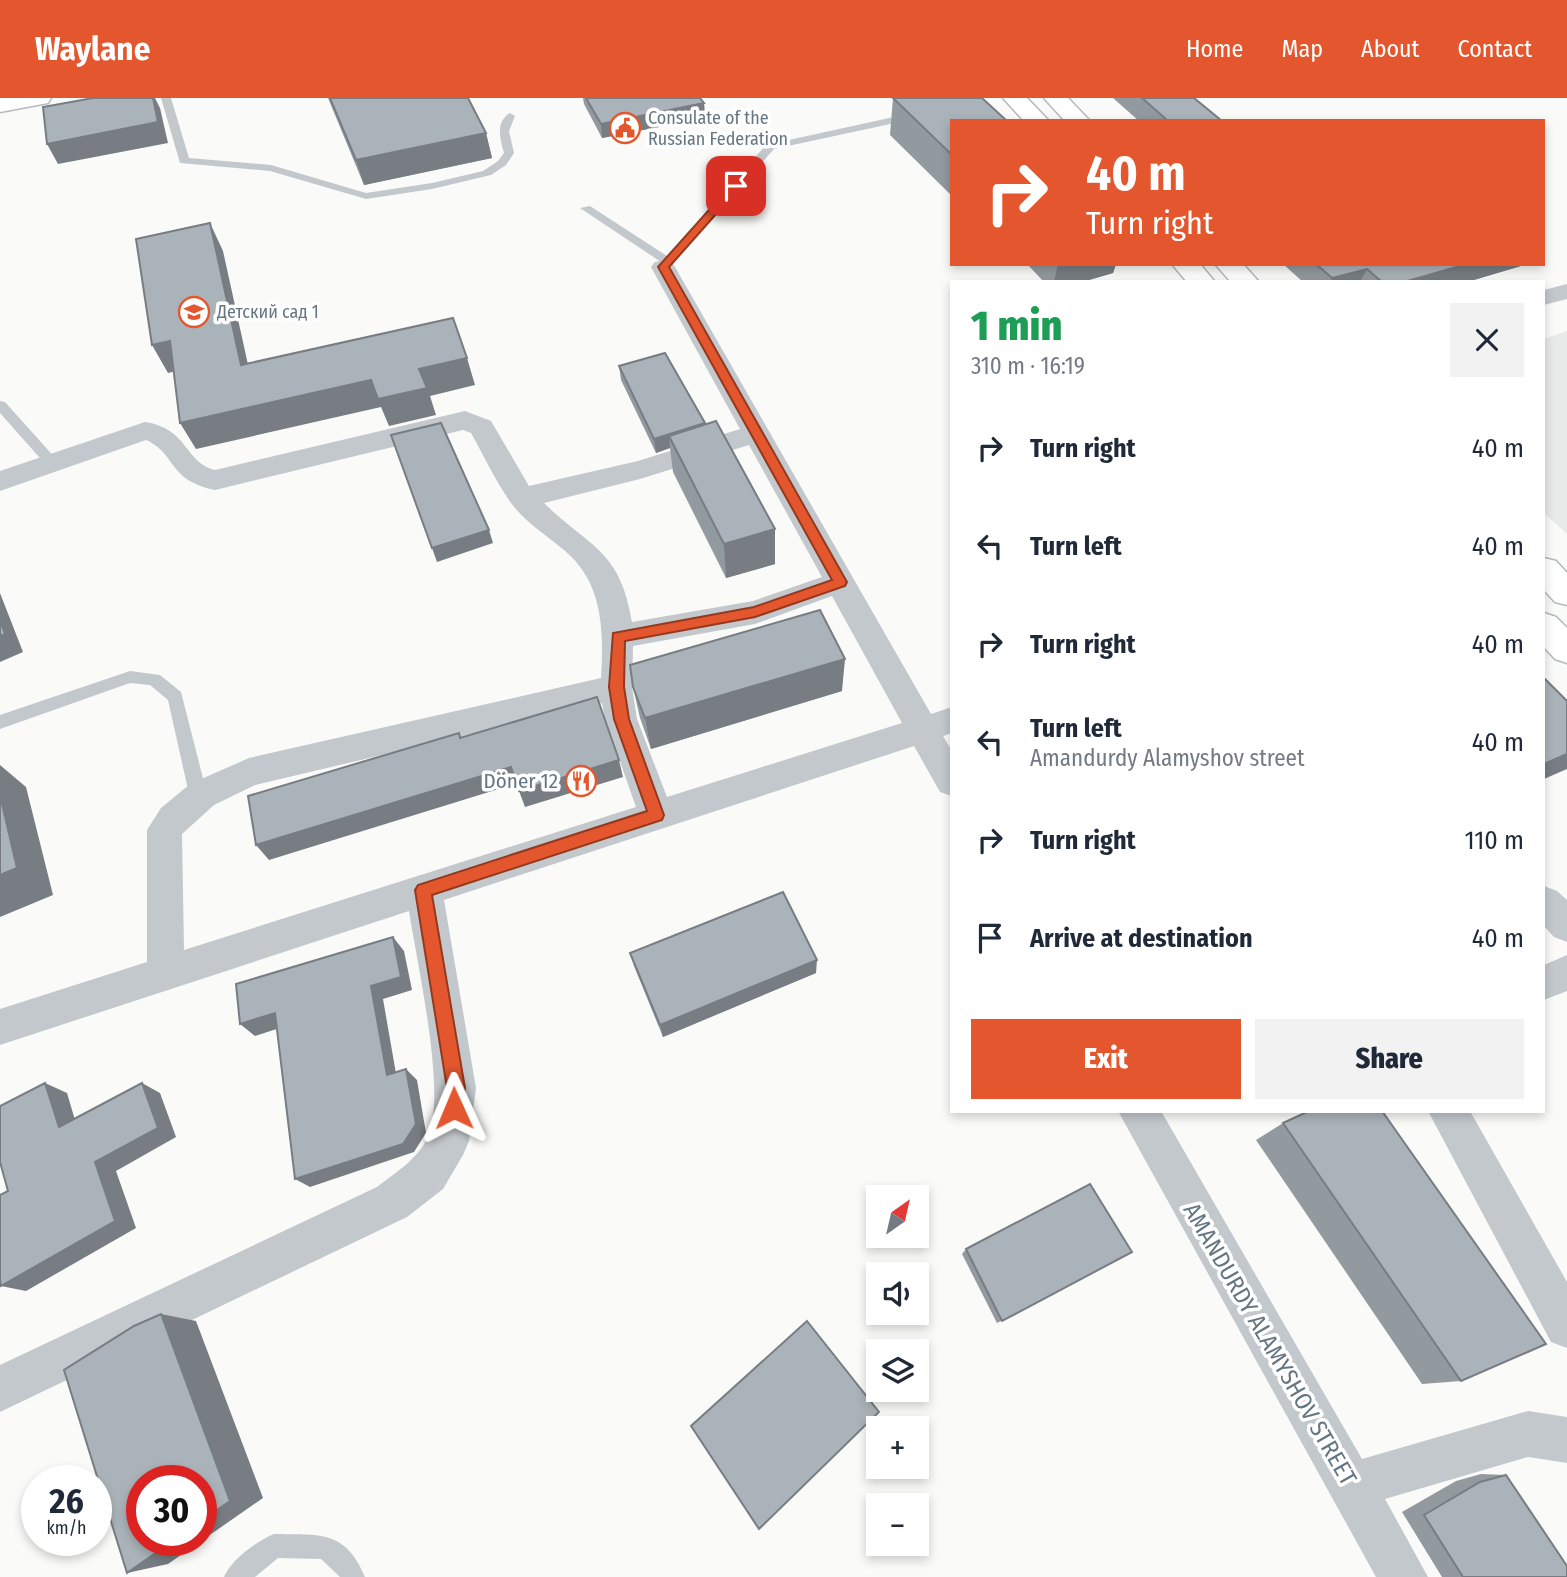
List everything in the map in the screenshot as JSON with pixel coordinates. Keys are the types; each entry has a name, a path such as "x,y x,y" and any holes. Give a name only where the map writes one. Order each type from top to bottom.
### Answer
{"main road":[{"path":"0,105 40,98"},
{"path":"1014,98 1036,119"},
{"path":"1055,98 1077,119"},
{"path":"1187,266 1200,280"},
{"path":"1230,266 1244,280"},
{"path":"1545,571 1567,593"},
{"path":"1545,627 1567,650"}],"street":[{"path":"666,265 840,582 937,724 950,774"},
{"path":"1545,298 1567,291"},
{"path":"0,481 145,431 162,435 192,474 202,480 215,480 465,419 481,427 522,497 596,563 606,581 615,610 618,636 616,687 621,719 656,815"},
{"path":"522,497 601,482 756,433"},
{"path":"618,636 755,612 840,582"},
{"path":"166,973 164,830 172,818 198,794 249,772 616,687"},
{"path":"0,1027 937,724"},
{"path":"0,1389 392,1202 428,1174 449,1141 456,1088 424,890"},
{"path":"1545,903 1567,925"},
{"path":"1545,983 1567,973"},
{"name":"AMANDURDY ALAMYSHOV STREET","path":"1139,1113 1403,1577"},
{"path":"1449,1113 1567,1326"},
{"path":"1350,1486 1528,1434 1567,1440"}],"lane":[{"path":"166,98 184,161 271,168 366,196 432,186 487,173 502,163 509,153 504,131 510,116"},
{"path":"586,208 666,265 770,147 919,115 905,98"},
{"path":"0,405 52,463"},
{"path":"0,722 130,677 154,679 175,697 198,794"},
{"path":"236,1577 274,1546 326,1547 349,1568 353,1577"}],"shaded area":[{"path":"1567,331 1567,534 1545,514 1545,339"}],"building":[{"path":"93,98 153,98 158,122 47,144 43,107"},
{"path":"330,98 468,98 486,133 356,160"},
{"path":"586,98 700,98 704,103 601,124"},
{"path":"893,98 982,98 1005,119 950,119 950,153"},
{"path":"1142,98 1194,98 1220,119 1166,119"},
{"path":"210,223 241,365 453,318 467,358 419,369 427,388 378,399 371,380 180,423 170,341 152,345 136,239"},
{"path":"1318,266 1460,266 1411,280 1380,280 1367,269 1332,278"},
{"path":"665,353 705,423 654,439 619,366"},
{"path":"716,421 775,529 724,544 669,436"},
{"path":"441,423 489,530 432,548 391,435"},
{"path":"820,610 845,659 645,718 633,687 630,665"},
{"path":"0,621 5,634 0,636"},
{"path":"1545,679 1567,701 1567,754 1545,764"},
{"path":"597,697 619,760 519,791 511,767 256,845 248,796 459,733 460,738"},
{"path":"0,795 17,868 0,875"},
{"path":"783,892 817,960 660,1025 630,953"},
{"path":"393,937 401,977 371,986 387,1075 406,1069 416,1124 403,1144 295,1179 275,1013 240,1024 236,984"},
{"path":"45,1083 59,1127 142,1083 158,1128 95,1162 115,1221 1,1286 0,1195 8,1191 0,1162 0,1106"},
{"path":"1305,1113 1383,1113 1546,1344 1461,1381 1283,1123"},
{"path":"1090,1184 1132,1252 1002,1321 966,1249"},
{"path":"161,1314 217,1465 126,1465 126,1556 151,1556 127,1573 112,1525 112,1465 93,1465 64,1370 134,1326"},
{"path":"807,1321 866,1396 866,1402 871,1402 879,1412 875,1416 866,1416 866,1425 759,1529 691,1426"},
{"path":"217,1466 230,1501 217,1510"},
{"path":"1506,1475 1567,1566 1567,1577 1463,1577 1424,1515 1480,1482"}],"place":[{"name":"Consulate of the Russian Federation","path":"625,128"},
{"name":"Детский сад 1","path":"194,312"},
{"name":"Döner 12","path":"581,781"}],"route":[{"path":"454,1108 456,1088 424,890 656,815 621,719 616,687 618,636 755,612 840,582 663,267 736,186"}]}
